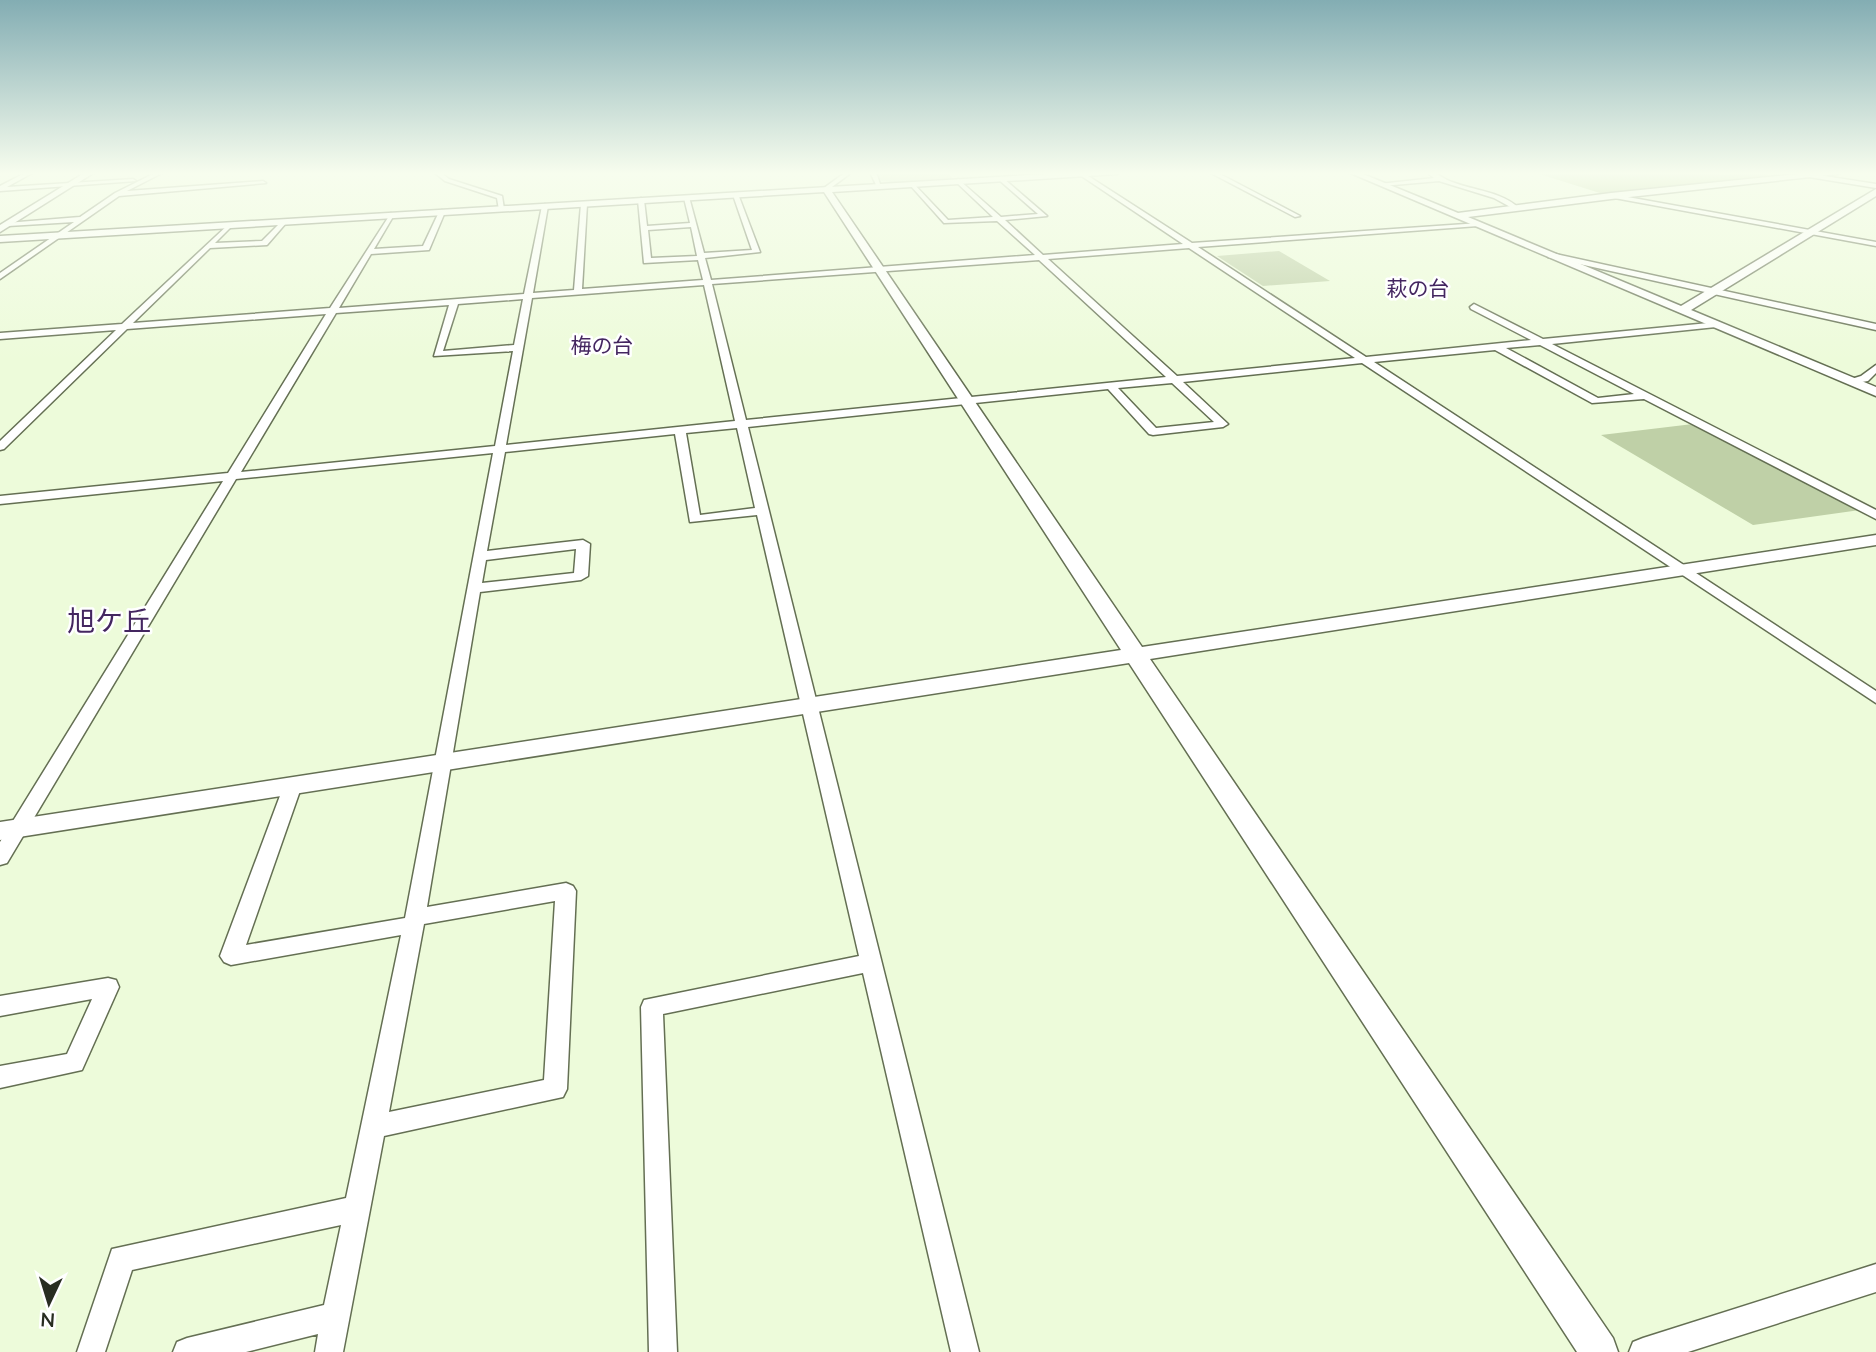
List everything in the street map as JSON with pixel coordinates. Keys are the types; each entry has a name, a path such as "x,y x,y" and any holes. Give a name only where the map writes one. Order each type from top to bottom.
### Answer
{"street":[{"path":"0,239 59,235"},
{"path":"0,277 60,235"},
{"path":"0,447 219,235"},
{"path":"208,246 264,243 272,235"},
{"path":"0,858 9,830 234,477 379,235"},
{"path":"368,252 426,248 432,235"},
{"path":"329,1352 414,921 540,235"},
{"path":"578,292 582,235"},
{"path":"645,235 647,261 756,252 750,235"},
{"path":"696,235 965,1352"},
{"path":"857,235 1599,1352"},
{"path":"1017,235 1223,425 1153,432 1110,386"},
{"path":"1176,235 1876,698"},
{"path":"0,336 1341,235"},
{"path":"1502,235 1876,392"},
{"path":"1683,310 1806,235"},
{"path":"1828,235 1876,244"},
{"path":"1549,255 1876,327"},
{"path":"454,302 437,354 518,348"},
{"path":"1474,307 1876,515"},
{"path":"0,500 1716,324"},
{"path":"1497,347 1596,401 1644,396"},
{"path":"1850,381 1864,379 1875,370"},
{"path":"680,431 694,519 762,511"},
{"path":"9,830 1876,540"},
{"path":"476,588 581,576 583,544 482,556"},
{"path":"293,785 231,956 566,891 555,1089 375,1126"},
{"path":"663,1352 652,1007 870,963"},
{"path":"0,1006 108,987 74,1063 0,1077"},
{"path":"91,1352 122,1259 358,1209"},
{"path":"1643,1352 1876,1278"},
{"path":"187,1352 336,1316"}],"green space":[{"path":"1279,251 1330,281 1263,286 1217,256"},
{"path":"1693,424 1860,510 1753,525 1601,435"}],"district":[{"name":"萩の台","path":"1418,287"},
{"name":"梅の台","path":"602,344"},
{"name":"旭ケ丘","path":"109,620"}]}
